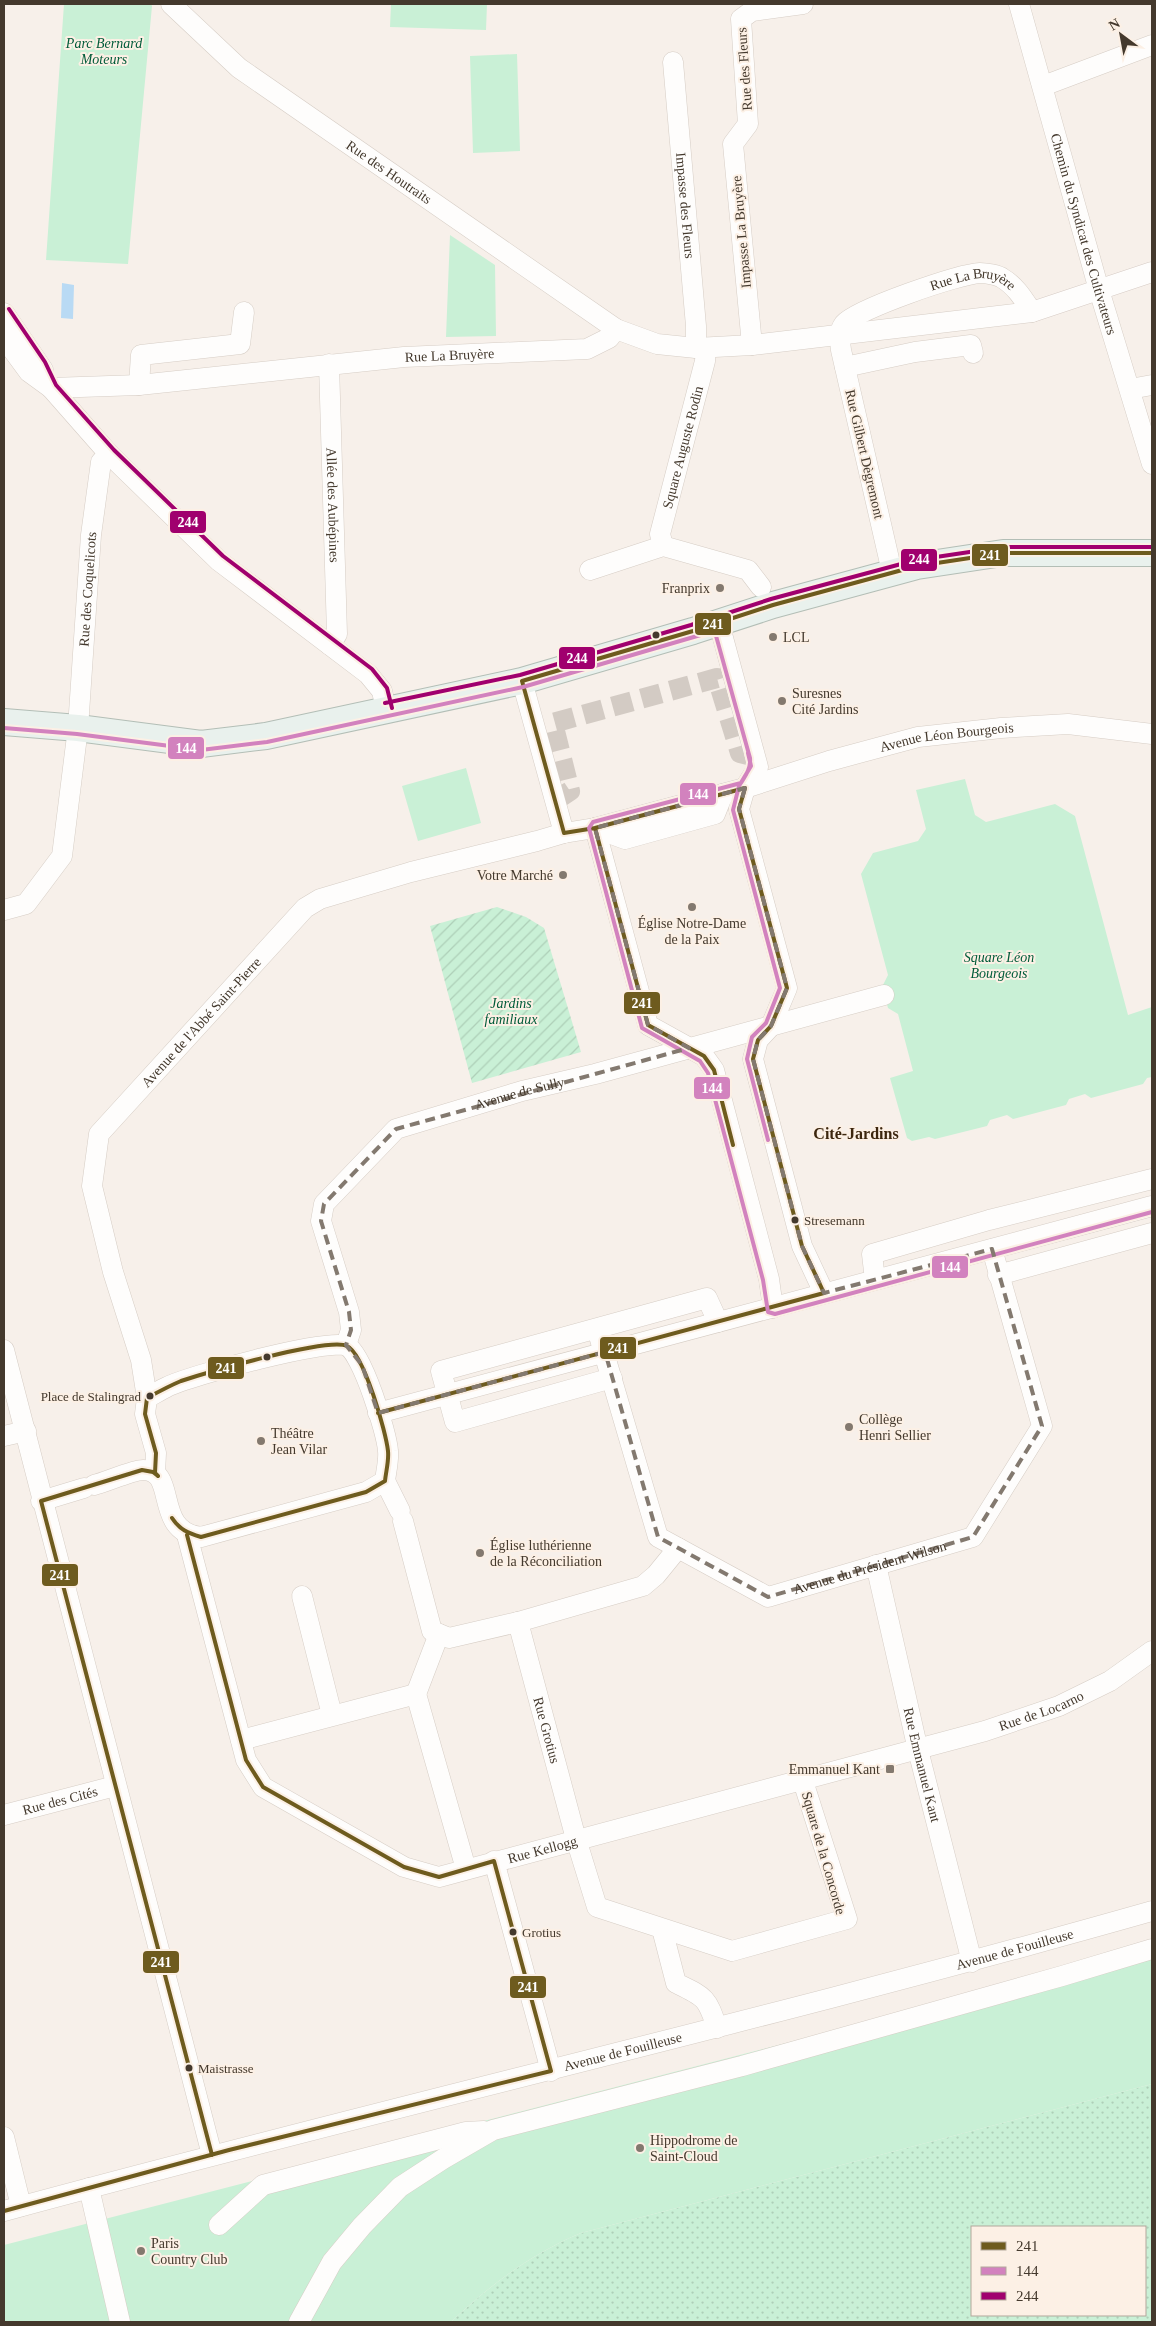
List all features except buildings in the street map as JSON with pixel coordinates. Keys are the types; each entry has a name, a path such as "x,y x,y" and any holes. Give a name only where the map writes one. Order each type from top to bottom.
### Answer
{"main road":[{"path":"4,722 78,728 201,744 266,736 522,681 719,623 773,605 892,572 946,561 1003,553 1152,553"}],"street":[{"name":"Rue des Houtraits","path":"171,4 239,68 616,329"},
{"name":"Rue des Fleurs","path":"748,124 741,19 752,12 803,4"},
{"name":"Chemin du Syndicat des Cultivateurs","path":"1019,4 1099,290 1152,464"},
{"path":"1043,86 1152,45"},
{"name":"Impasse des Fleurs","path":"674,62 701,348"},
{"name":"Impasse La Bruyère","path":"748,124 733,144 752,345"},
{"path":"1032,312 1152,272"},
{"name":"Rue La Bruyère","path":"51,388 139,385 404,357 587,349 609,338 616,329 657,344 701,348 752,345 839,335 1032,312 1017,290 1002,277 980,273 936,284 866,310 844,324 839,335"},
{"path":"139,385 141,355 240,344 244,312"},
{"path":"4,313 40,365 51,388"},
{"name":"Rue Gilbert Dègremont","path":"839,335 845,371 892,572"},
{"path":"4,338 29,372 51,388 108,454 219,561 368,674 382,691 386,709"},
{"name":"Square Auguste Rodin","path":"664,546 660,534 705,361 701,348"},
{"path":"845,371 956,354 967,355"},
{"name":"Allée des Aubépines","path":"329,364 337,634 330,645"},
{"path":"1130,389 1152,385"},
{"name":"Rue des Coquelicots","path":"4,910 26,904 62,856 78,728 91,536 101,462 108,454"},
{"path":"590,570 664,546 748,570 761,587"},
{"path":"719,623 758,767 745,788 739,809 787,988 770,1026 758,1040 753,1060 802,1246 824,1293"},
{"path":"522,681 564,833"},
{"name":"Avenue Léon Bourgeois","path":"595,828 745,788 830,761 918,737 1001,728 1068,724 1152,734"},
{"path":"595,828 648,1025 704,1056 714,1070 769,1279 773,1308"},
{"name":"Avenue de l'Abbé Saint-Pierre","path":"147,1398 141,1360 113,1272 92,1186 99,1134 305,908 320,899 411,872 564,833 595,828"},
{"name":"Avenue de Sully","path":"346,1344 351,1330 349,1312 321,1221 324,1204 396,1130 522,1091 595,1074 884,995"},
{"path":"875,1280 872,1254 989,1220 1152,1178"},
{"path":"378,1413 1152,1206"},
{"path":"998,1274 1152,1233"},
{"name":"Avenue du Président Wilson","path":"598,1329 658,1538 768,1597 973,1537 1042,1426 992,1249"},
{"path":"612,1378 455,1422 441,1371 707,1298 718,1322"},
{"path":"155,1473 156,1453 145,1414 147,1398 168,1386 275,1355 312,1346 346,1344 354,1350 362,1365 378,1413 388,1451 385,1481 401,1516 432,1631 449,1638 518,1622 643,1586 656,1575 678,1548"},
{"path":"4,1350 115,1786 212,2155"},
{"path":"515,1351 528,1401"},
{"path":"4,1436 26,1431"},
{"path":"42,1501 142,1470 155,1473 161,1480 174,1524 187,1535 201,1537 366,1492 385,1481"},
{"name":"Rue Kellogg","path":"187,1535 246,1760 263,1787 404,1867 439,1877 802,1778 918,1750"},
{"name":"Rue Emmanuel Kant","path":"876,1565 918,1750 972,1962"},
{"path":"302,1596 332,1715"},
{"name":"Rue Grotius","path":"518,1622 576,1839"},
{"path":"439,1634 416,1694 466,1869"},
{"name":"Rue de Locarno","path":"918,1750 985,1731 1059,1706 1110,1681 1152,1651"},
{"path":"241,1740 416,1694"},
{"name":"Square de la Concorde","path":"576,1839 597,1907 732,1951 847,1919 802,1778"},
{"name":"Rue des Cités","path":"4,1815 115,1786"},
{"path":"494,1861 551,2071"},
{"name":"Avenue de Fouilleuse","path":"13,2208 212,2155 551,2071 972,1962 1152,1911"},
{"path":"662,1929 676,1983 703,1996 710,2007 718,2028"},
{"path":"219,2225 262,2185 466,2132 493,2130 742,2066 1062,1976 1152,1948"},
{"path":"299,2322 332,2262 387,2200 400,2188 442,2159 493,2130"},
{"path":"4,2136 13,2208"},
{"path":"90,2188 120,2322"}],"highlighted area":[{"path":"745,788 739,809 787,988 771,1026 758,1040 753,1059 802,1246 824,1293 992,1249 1042,1426 973,1537 768,1597 658,1537 605,1352 378,1413 362,1365 346,1345 351,1330 349,1312 321,1221 324,1204 396,1129 689,1048 648,1025 595,828"}],"green space":[{"name":"Parc Bernard Moteurs","path":"64,4 151,4 152,6 128,264 46,260"},
{"path":"391,4 487,4 486,30 390,27"},
{"path":"517,54 520,151 473,153 470,56"},
{"path":"450,235 495,265 496,336 446,337"},
{"path":"466,768 481,823 418,841 402,786"},
{"name":"Square Léon Bourgeois","path":"965,779 975,815 986,822 1055,804 1075,816 1128,1015 1152,1007 1152,1077 1147,1078 1143,1084 1091,1098 1085,1094 1069,1099 1066,1105 1013,1119 1007,1115 990,1120 987,1126 935,1139 929,1137 912,1141 907,1138 890,1078 913,1071 898,1014 888,1008 882,987 888,975 861,874 873,853 918,841 926,829 916,790"},
{"name":"Jardins familiaux","path":"497,907 526,917 544,928 581,1052 472,1083 430,926"},
{"name":"Hippodrome de Saint-Cloud","path":"1152,1942 1152,2084 581,2233 528,2261 496,2283 451,2322 4,2322 4,2245 1007,1986"},
{"path":"1152,2084 1152,2322 451,2322 496,2283 528,2261 581,2233"}],"water":[{"path":"62,283 74,285 73,319 61,318"}],"tunnel":[{"path":"555,801 570,791 553,723 717,678 740,753 756,757"}],"transit line":[{"name":"244","path":"9,309 45,362 56,385 114,450 223,556 372,669 387,688 392,708"},
{"name":"244","path":"385,703 520,675 691,625 771,599 916,560 1003,547 1152,547"},
{"name":"241","path":"522,681 693,631 773,605 917,566 1003,553 1152,553"},
{"name":"144","path":"713,625 750,758 749,768 745,777 741,783 593,822 589,828 642,1028 700,1061 708,1073 763,1280 768,1312 775,1314 1152,1212"},
{"name":"144","path":"4,728 77,734 201,750 267,742 523,687 721,629"},
{"name":"241","path":"522,681 564,833"},
{"name":"144","path":"748,753 751,766 739,786 733,810 780,988 766,1023 752,1037 747,1059 768,1140"},
{"name":"241","path":"564,833 595,828 745,788"},
{"name":"241","path":"378,1413 824,1293 802,1246 753,1059 758,1040 771,1026 787,988 739,809 745,788"},
{"name":"241","path":"595,828 648,1025 704,1056 714,1070 733,1145"},
{"name":"241","path":"158,1476 155,1473 156,1453 145,1414 147,1398 194,1377 292,1351 335,1345 347,1346 354,1352 373,1394 386,1441 388,1458 385,1481 366,1492 201,1537 185,1530 172,1518"},
{"name":"241","path":"158,1476 153,1472 142,1470 41,1501 212,2155"},
{"name":"241","path":"4,2211 229,2150 551,2071 494,1861 439,1877 404,1867 263,1787 246,1760 187,1535"}],"place":[{"name":"Franprix","path":"720,588"},
{"name":"LCL","path":"773,637"},
{"name":"Suresnes Cité Jardins","path":"782,701"},
{"name":"Votre Marché","path":"563,875"},
{"name":"Église Notre-Dame de la Paix","path":"692,907"},
{"name":"Stresemann","path":"795,1220"},
{"name":"Place de Stalingrad","path":"150,1396"},
{"name":"Collège Henri Sellier","path":"849,1427"},
{"name":"Théâtre Jean Vilar","path":"261,1441"},
{"name":"Église luthérienne de la Réconciliation","path":"480,1553"},
{"name":"Emmanuel Kant","path":"890,1769"},
{"name":"Grotius","path":"513,1932"},
{"name":"Maistrasse","path":"189,2068"},
{"name":"Hippodrome de Saint-Cloud","path":"640,2148"},
{"name":"Paris Country Club","path":"141,2251"}],"district":[{"name":"Cité-Jardins","path":"856,1133"}]}
